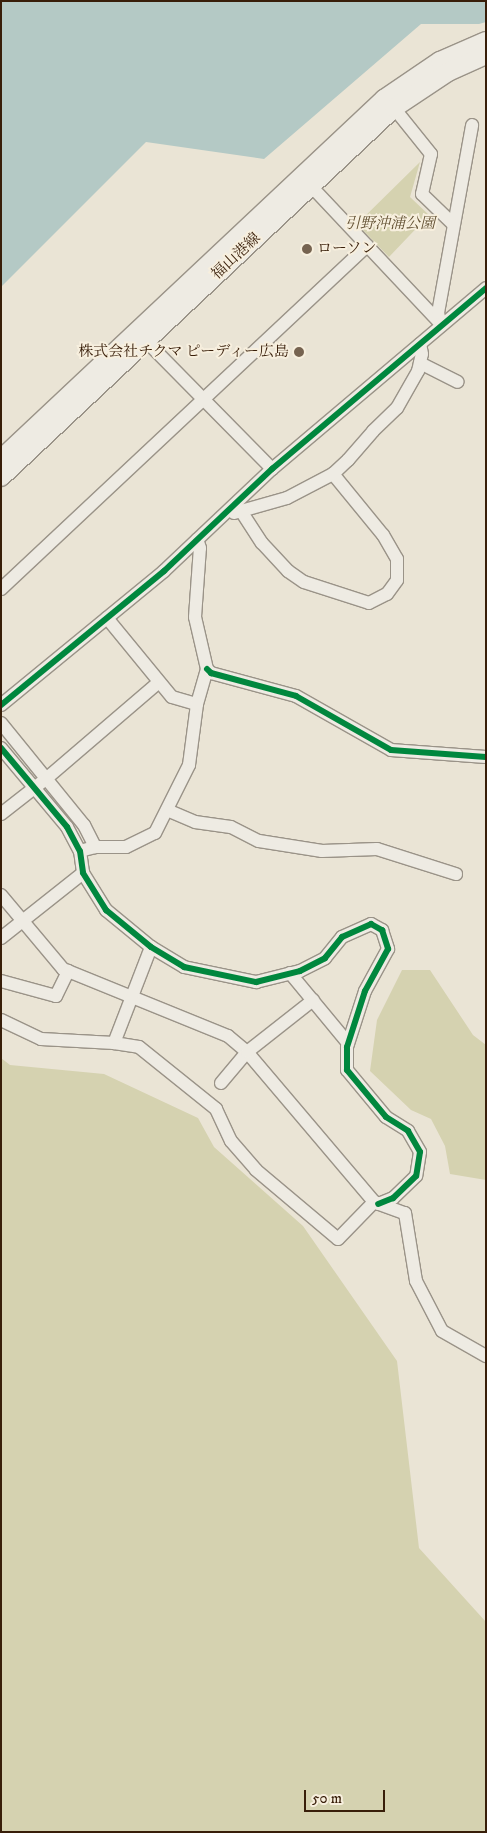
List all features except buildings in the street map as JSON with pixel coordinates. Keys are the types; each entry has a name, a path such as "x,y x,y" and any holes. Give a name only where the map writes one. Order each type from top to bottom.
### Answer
{"main road":[{"name":"福山港線","path":"1,459 384,99 440,61 486,41"},
{"name":"福山港線","path":"1,477 394,108 448,72 486,55"}],"street":[{"path":"394,108 431,154 422,194 453,224"},
{"path":"441,325 438,313 472,125"},
{"path":"312,186 441,325"},
{"path":"1,588 367,246"},
{"path":"1,705 164,571 272,469 486,288"},
{"path":"145,340 272,469"},
{"path":"225,512 241,511 287,498 333,474 397,408 420,364 420,344"},
{"path":"420,364 458,382"},
{"path":"241,511 262,543 288,571 304,582 369,603 386,594 397,580 396,559 383,535 333,474"},
{"path":"80,851 95,847 126,847 155,833 189,765 197,704 207,669 195,617 200,548 197,539"},
{"path":"107,618 158,683 172,697 197,704"},
{"path":"207,669 211,673 296,696 390,750 486,756"},
{"path":"1,814 47,778 158,683"},
{"path":"1,723 84,825 95,847"},
{"path":"1,748 67,827 80,851 83,872 106,910 151,948 184,967 256,982 300,971 325,958 342,937 371,924 382,930 388,949 364,991 348,1043 347,1070 386,1117 408,1131 420,1152 416,1176 393,1198 376,1203 338,1240 256,1170 231,1141 216,1109 139,1047 114,1042 41,1039 1,1020"},
{"path":"167,810 195,822 231,827 259,841 322,851 378,849 456,874"},
{"path":"1,938 83,872"},
{"path":"1,895 63,969 228,1036 247,1052 376,1203 405,1213 416,1281 442,1331 486,1356"},
{"path":"114,1042 130,996 151,948"},
{"path":"1,981 56,996 68,971"},
{"path":"290,973 348,1043"},
{"path":"221,1083 247,1052 312,1000"}],"green space":[{"name":"引野沖浦公園","path":"420,162 410,197 429,215 389,257 357,224"},
{"path":"402,970 430,970 473,1035 486,1045 486,1180 450,1174 445,1146 431,1119 411,1110 370,1071 377,1020"},
{"path":"1,1058 10,1065 104,1074 198,1118 214,1147 303,1226 397,1361 419,1548 486,1622 486,1832 1,1832"}],"shaded area":[{"path":"1,1 486,1 486,22 479,24 421,24 264,159 146,142 1,287"}],"cycle path":[{"path":"1,705 164,571 272,469 486,288"},
{"path":"207,669 211,673 296,696 391,750 486,757"},
{"path":"1,748 67,827 80,851 83,873 106,910 151,947 184,967 256,982 300,971 325,958 342,937 371,924 382,930 388,949 365,991 347,1047 347,1070 386,1117 408,1131 420,1152 416,1176 393,1198 378,1204"}],"place":[{"name":"ローソン","path":"307,249"},
{"name":"株式会社チクマ ピーディー広島","path":"299,352"}]}
